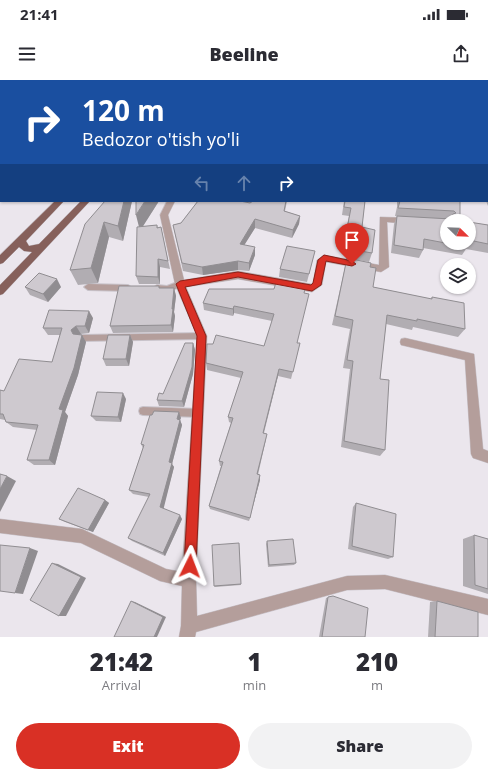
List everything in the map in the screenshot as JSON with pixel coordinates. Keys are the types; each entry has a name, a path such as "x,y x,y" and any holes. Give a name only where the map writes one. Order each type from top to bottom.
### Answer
{"main road":[{"path":"0,260 59,202"},
{"path":"0,291 85,202"},
{"path":"21,240 22,245 27,249 42,247"}],"street":[{"path":"170,202 164,215 180,284 202,336 188,631 346,583 385,582 488,606"},
{"path":"180,284 238,274 312,288 317,285 322,260 324,258 376,269 381,269 384,267 383,219 419,222"},
{"path":"405,342 470,357 477,454 488,457"},
{"path":"0,526 82,536 165,576 190,580"}],"lane":[{"path":"151,288 167,289 180,284"},
{"path":"88,287 135,288"},
{"path":"81,338 202,336"},
{"path":"142,411 199,413"}],"building":[{"path":"104,202 124,202 118,226 104,222 91,268 70,270 85,224"},
{"path":"136,202 144,202 136,215"},
{"path":"197,202 286,202 284,211 300,216 293,230 255,219 240,244 255,247 249,263 238,261 202,267 182,263 173,225 181,223"},
{"path":"345,202 365,202 362,227 375,230 372,253 349,249 350,245 344,244 351,208 344,207"},
{"path":"400,202 460,202 460,214 453,214 456,213 454,211 398,208"},
{"path":"397,216 440,218 440,242 424,239 423,250 394,245"},
{"path":"476,223 488,225 488,244 476,241"},
{"path":"157,225 157,228 161,227 168,261 158,259 158,277 136,276 137,227"},
{"path":"287,246 315,251 309,274 280,269"},
{"path":"347,258 371,263 370,267 376,268 373,287 432,299 432,297 464,303 465,329 417,319 417,321 387,315 380,379 389,380 385,450 344,441 353,361 347,360 353,320 335,316"},
{"path":"39,273 57,279 43,294 25,287"},
{"path":"277,279 306,285 304,293 309,294 297,343 300,343 293,372 279,369 263,433 267,434 257,474 260,475 250,518 209,506 223,462 219,461 233,418 228,417 243,372 206,363 207,344 213,344 216,335 264,346 274,314 234,306 233,309 203,303 209,289 274,289"},
{"path":"119,286 159,286 159,288 174,288 171,325 110,326"},
{"path":"49,310 89,311 85,326 76,326 71,330 73,334 82,335 74,368 59,409 63,410 49,460 27,460 38,425 6,422 3,414 0,414 0,390 4,391 19,359 52,362 62,328 43,328"},
{"path":"108,335 130,335 126,359 103,359"},
{"path":"185,343 193,343 192,367 182,401 157,400 159,393 163,394"},
{"path":"97,392 123,393 118,417 91,416"},
{"path":"154,411 179,412 177,419 180,420 169,462 172,463 160,507 180,515 163,553 128,538 150,494 129,490 144,445 141,444 150,415 152,415"},
{"path":"0,474 7,476 0,489"},
{"path":"78,488 105,500 88,530 59,519"},
{"path":"356,503 396,514 393,557 352,546"},
{"path":"474,535 488,539 488,589 475,585"},
{"path":"293,539 296,563 269,565 267,541"},
{"path":"239,543 241,584 214,586 212,545"},
{"path":"0,545 30,548 15,593 0,591"},
{"path":"52,563 81,577 59,616 30,600"},
{"path":"333,596 368,608 365,637 322,637 328,597"},
{"path":"131,601 163,617 154,637 114,637"},
{"path":"437,601 478,612 478,637 435,637"}],"route":[{"path":"190,566 202,336 180,284 238,274 312,288 317,285 322,260 324,258 352,264"}]}
